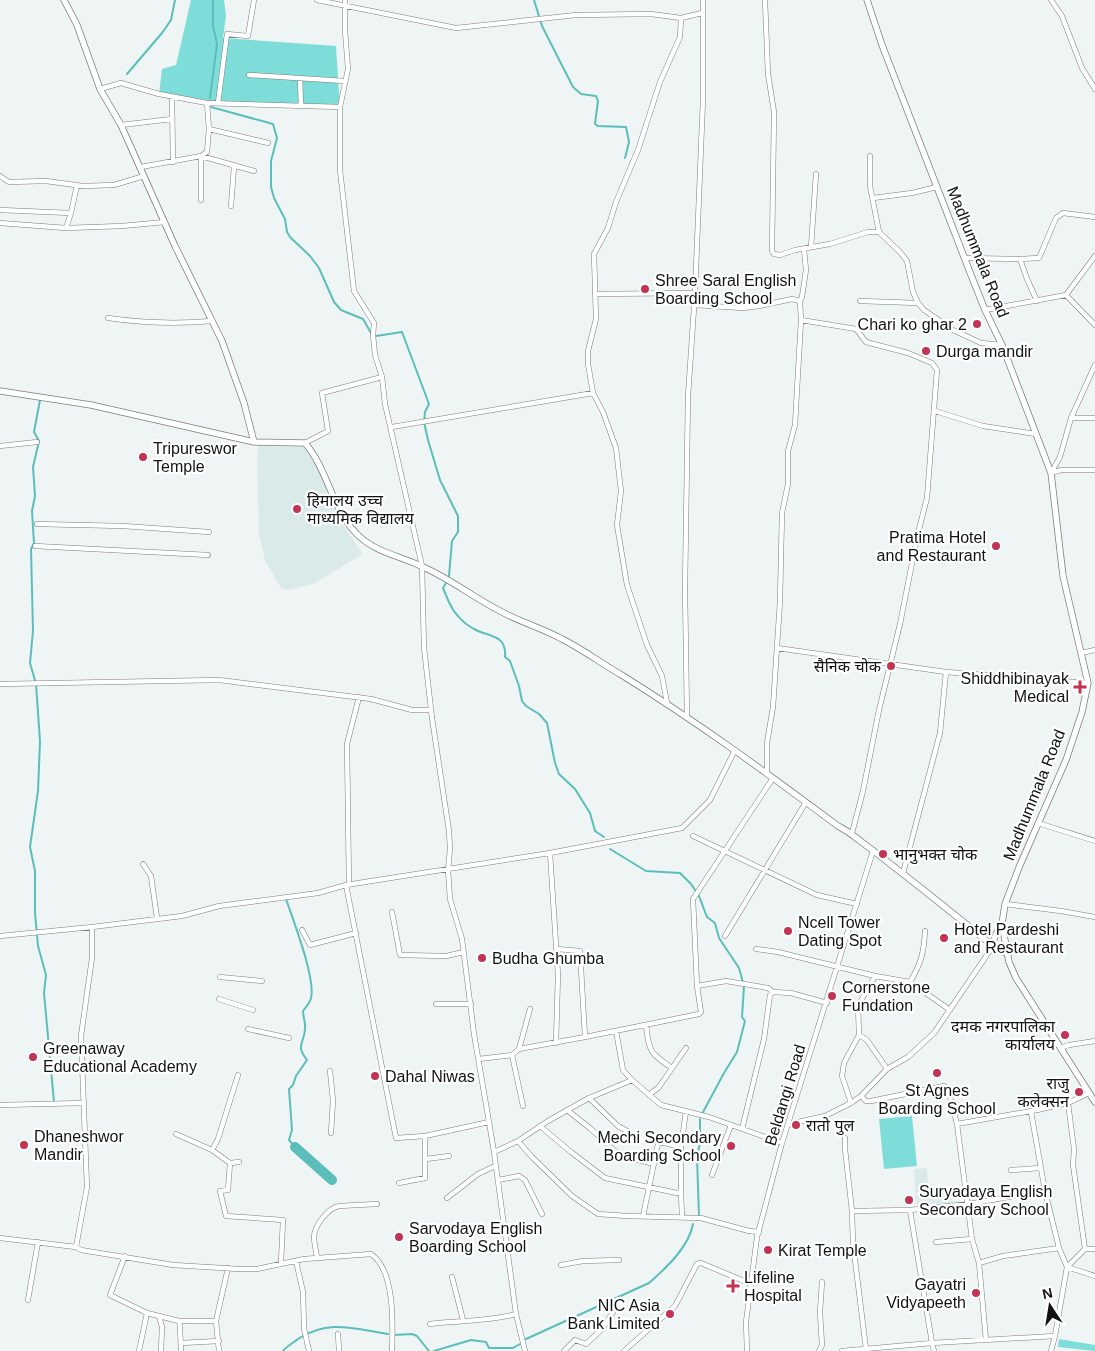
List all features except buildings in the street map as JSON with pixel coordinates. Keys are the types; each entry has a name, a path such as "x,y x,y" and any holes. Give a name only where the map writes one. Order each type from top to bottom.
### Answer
{"street":[{"path":"64,0 77,25 100,89 121,125 222,341 244,403 254,442"},
{"path":"218,103 227,34 248,36 254,0"},
{"path":"317,0 345,2 456,28 559,16 615,13 651,14 682,18 702,13"},
{"path":"688,717 685,589 688,396 696,293 703,99 703,0"},
{"path":"765,0 768,74 774,112 772,251 774,254 780,255 795,250 830,244 868,232 879,232"},
{"name":"Madhummala Road","path":"867,0 964,258 985,310 1002,345 1051,473 1063,576 1070,614 1088,684 1082,712 1066,760 1005,904 1002,924 1009,962 1016,978 1095,1102"},
{"path":"1051,0 1062,16 1082,68 1095,89"},
{"path":"345,2 348,69 340,107 340,170 354,291 374,323 375,355 382,377 386,404 422,566 424,648 449,831 448,870 451,905 461,931 516,1314 525,1351"},
{"path":"667,703 662,676 647,645 627,585 618,525 621,491 616,448 603,412 593,393 588,364 588,351 596,319 594,254 608,228 616,202 638,150 660,82 680,37 682,18"},
{"path":"249,75 346,81"},
{"path":"300,78 301,106"},
{"path":"100,89 121,82 172,97 207,103 340,107"},
{"path":"172,97 173,162"},
{"path":"141,167 201,156 207,152 209,129 207,103"},
{"path":"121,125 172,119"},
{"path":"209,129 268,143"},
{"path":"201,156 254,171"},
{"path":"201,156 201,200"},
{"path":"870,156 870,186 879,232 907,261 913,292 918,303 936,319 953,330 981,343 1002,345"},
{"path":"231,206 234,166"},
{"path":"811,247 816,174"},
{"path":"0,176 9,182 46,181 77,185 114,185 144,176"},
{"path":"66,228 77,185"},
{"path":"873,198 912,193 937,187"},
{"path":"0,210 71,213"},
{"path":"964,258 1039,258 1056,218 1063,213 1095,217"},
{"path":"0,224 66,228 165,222"},
{"path":"767,774 767,744 773,707 780,601 782,513 788,484 788,451 795,425 801,320 800,300 806,270 804,249"},
{"path":"985,310 1066,295 1095,256"},
{"path":"1020,259 1037,300"},
{"path":"595,294 696,293"},
{"path":"1066,295 1095,325"},
{"path":"695,304 743,308 792,299 800,300"},
{"path":"860,301 918,303"},
{"path":"108,318 144,322 190,323 212,321"},
{"path":"801,320 856,329 866,342 886,346 932,362 937,370 926,498 891,665 879,710 852,833"},
{"path":"1051,473 1060,457 1071,418 1095,366"},
{"path":"0,391 91,405 254,442 305,443 328,431 322,393 382,377"},
{"path":"392,427 593,393"},
{"path":"934,411 983,426 1036,434"},
{"path":"1071,418 1095,418"},
{"path":"0,446 37,442"},
{"path":"305,443 313,452 322,469 332,496 346,520 359,536 375,549 422,566 501,611 562,639 667,703 735,750 838,826 852,833 859,841 903,872 993,946 1008,955"},
{"path":"1051,473 1061,470 1095,470"},
{"path":"37,524 123,526 208,532"},
{"path":"35,546 208,555"},
{"path":"777,648 946,672 1088,684"},
{"path":"1081,653 1095,650"},
{"path":"903,872 940,733 946,672"},
{"path":"0,684 219,680 359,697 412,710 431,710"},
{"path":"359,697 347,744 348,885 364,978 391,1103 396,1138 425,1136 488,1122"},
{"path":"0,936 182,916 219,906 318,892 348,885 550,853 682,828 710,800 735,750"},
{"path":"479,1059 512,1055 519,1049 699,1014 701,1012 697,986 693,899 701,890 773,778"},
{"path":"725,936 806,802"},
{"path":"1038,823 1095,841"},
{"path":"693,836 817,895 857,904"},
{"name":"Beldangi Road","path":"747,1351 746,1322 757,1237 760,1232 782,1143 874,851"},
{"path":"550,853 558,975 556,1043"},
{"path":"143,864 151,876 157,918"},
{"path":"1005,904 1061,911 1095,918"},
{"path":"392,912 400,955 446,956 464,952"},
{"path":"789,1124 825,1116 851,1103 861,1096 887,1069 908,1057 934,1033 993,946 992,943 1002,924"},
{"path":"76,1247 87,1187 81,1036 92,958 92,927"},
{"path":"302,930 310,945 356,933"},
{"path":"910,982 919,968 924,950 925,931"},
{"path":"557,949 580,950 585,1037"},
{"path":"756,949 778,952 875,976 910,982 950,1010"},
{"path":"851,1103 842,1076 844,1063 859,1035 858,1006 875,976"},
{"path":"220,977 262,981"},
{"path":"697,986 726,981 743,983 768,988 773,992 791,994 826,1003"},
{"path":"742,1128 764,1039 770,995 773,992"},
{"path":"219,999 253,1010"},
{"path":"436,1004 471,1004"},
{"path":"519,1049 530,1008"},
{"path":"646,1025 648,1042 653,1055 672,1068"},
{"path":"248,1030 290,1038"},
{"path":"616,1031 623,1070 661,1105 742,1128 782,1143"},
{"path":"859,1035 867,1040 887,1069"},
{"path":"1060,1048 1095,1041"},
{"path":"649,1095 659,1087 686,1048"},
{"path":"512,1055 523,1106"},
{"path":"330,1071 333,1100 331,1134"},
{"path":"212,1150 218,1139 238,1075"},
{"path":"494,1152 518,1141 589,1098 632,1080"},
{"path":"861,1096 871,1101 944,1086 948,1089 957,1124 972,1239 979,1262 986,1340"},
{"path":"957,1124 1030,1112 1068,1103 1089,1093"},
{"path":"589,1098 618,1126 629,1132"},
{"path":"0,1105 84,1103"},
{"path":"1068,1103 1074,1149 1073,1165 1085,1249"},
{"path":"567,1110 591,1129 618,1155 654,1164"},
{"path":"682,1217 681,1147 686,1111"},
{"path":"1030,1112 1045,1191 1067,1267 1051,1351"},
{"path":"712,1175 731,1125"},
{"path":"540,1126 605,1178 681,1192"},
{"path":"176,1134 212,1150 230,1163 239,1162"},
{"path":"399,1183 424,1178 426,1159 425,1136"},
{"path":"845,1138 852,1210 853,1244 866,1349"},
{"path":"518,1141 572,1196 598,1214 701,1218 749,1231 760,1232"},
{"path":"643,1216 658,1144 661,1142 681,1147"},
{"path":"426,1159 449,1156"},
{"path":"230,1163 228,1190 220,1191 226,1216 283,1220 281,1263"},
{"path":"447,1198 478,1174 495,1166"},
{"path":"1011,1170 1040,1168"},
{"path":"498,1180 519,1176 525,1180 542,1214"},
{"path":"852,1210 910,1210 968,1204 1045,1191"},
{"path":"317,1257 314,1235 320,1222 329,1211 339,1206 377,1204"},
{"path":"910,1210 934,1351"},
{"path":"0,1238 76,1247 81,1250 125,1256 149,1262 228,1268 257,1268 317,1257 371,1254 378,1259 385,1276 394,1330 392,1351"},
{"path":"936,1242 972,1239"},
{"path":"28,1300 38,1242"},
{"path":"979,1262 1003,1256 1060,1248"},
{"path":"1067,1267 1085,1249 1095,1249"},
{"path":"125,1256 110,1295 147,1314 179,1321 216,1321"},
{"path":"561,1264 619,1260"},
{"path":"296,1261 303,1292 304,1328 309,1351"},
{"path":"624,1351 675,1306 697,1264 701,1263 751,1284"},
{"path":"1067,1267 1095,1276"},
{"path":"219,1351 216,1321 228,1268"},
{"path":"452,1277 463,1320"},
{"path":"819,1351 822,1345 820,1312 822,1282"},
{"path":"564,1351 574,1340 586,1344 602,1329 613,1312"},
{"path":"140,1351 147,1314"},
{"path":"430,1324 504,1318 516,1314"},
{"path":"159,1316 162,1327 161,1351"},
{"path":"179,1321 181,1351"},
{"path":"338,1334 339,1351"},
{"path":"842,1351 932,1343 1055,1336"},
{"path":"181,1344 219,1341"}],"shaded area":[{"path":"191,0 224,0 226,15 223,38 336,46 340,107 207,103 159,94 162,69 176,65"},
{"name":"हिमालय उच्च माध्यमिक विद्यालय","path":"258,446 304,447 319,469 327,493 343,525 363,554 313,584 288,590 282,589 265,561 259,533"},
{"path":"912,1116 917,1166 884,1169 879,1119"},
{"path":"927,1168 928,1188 925,1188 925,1195 952,1193 953,1203 916,1205 914,1169"},
{"path":"1059,1339 1095,1345 1095,1351 1058,1347"}],"waterway":[{"path":"127,74 171,20 175,0"},
{"path":"210,98 217,44 213,26 213,0"},
{"path":"534,0 542,26 573,87 581,94 596,96 598,101 595,124 598,126 626,127 629,142 625,158"},
{"path":"211,107 273,124 277,138 271,161 271,187 274,198 285,219 287,232 319,268 334,302 341,310 363,319 371,333"},
{"path":"376,336 402,332 429,404 425,412 424,422 428,440 440,480 458,516 458,532 452,541 449,576"},
{"path":"40,400 34,432 39,441 33,467 35,496 32,511 34,543 31,549 33,631 30,663 36,684 40,741 38,791 30,847 35,871 35,913 38,946 46,975 44,993 54,1102"},
{"path":"446,583 443,588 455,613 466,624 497,638 503,644 505,657 510,661 522,701 547,723 559,774 575,789 590,813 595,831 604,837"},
{"path":"610,849 646,871 680,873 699,896 707,917 715,923 719,938 739,968 744,986 742,1017 745,1021 737,1052 702,1114"},
{"path":"286,899 303,949 312,989 309,1004 303,1011 305,1027 301,1051 307,1060 289,1089 292,1130 289,1140 295,1147"},
{"path":"699,1216 697,1157 700,1143 700,1119"},
{"path":"295,1147 332,1180"},
{"path":"526,1339 649,1283 682,1249 691,1233 693,1224"},
{"path":"283,1351 309,1333 331,1327 353,1328 388,1334"},
{"path":"394,1335 412,1334 417,1336 429,1351"},
{"path":"434,1351 471,1340 486,1342 489,1348 513,1348 520,1344"}],"place":[{"name":"Shree Saral English Boarding School","path":"645,289"},
{"name":"Chari ko ghar 2","path":"977,324"},
{"name":"Durga mandir","path":"926,351"},
{"name":"Tripureswor Temple","path":"143,457"},
{"name":"हिमालय उच्च माध्यमिक विद्यालय","path":"297,509"},
{"name":"Pratima Hotel and Restaurant","path":"996,546"},
{"name":"सैनिक चोक","path":"891,666"},
{"name":"Shiddhibinayak Medical","path":"1080,687"},
{"name":"भानुभक्त चोक","path":"883,854"},
{"name":"Ncell Tower Dating Spot","path":"788,931"},
{"name":"Hotel Pardeshi and Restaurant","path":"944,938"},
{"name":"Budha Ghumba","path":"482,958"},
{"name":"Cornerstone Fundation","path":"832,996"},
{"name":"दमक नगरपालिका कार्यालय","path":"1065,1035"},
{"name":"Greenaway Educational Academy","path":"33,1057"},
{"name":"St Agnes Boarding School","path":"937,1073"},
{"name":"Dahal Niwas","path":"375,1076"},
{"name":"राजु कलेक्सन","path":"1079,1092"},
{"name":"रातो पुल","path":"796,1125"},
{"name":"Dhaneshwor Mandir","path":"24,1145"},
{"name":"Mechi Secondary Boarding School","path":"731,1146"},
{"name":"Suryadaya English Secondary School","path":"909,1200"},
{"name":"Sarvodaya English Boarding School","path":"399,1237"},
{"name":"Kirat Temple","path":"768,1250"},
{"name":"Lifeline Hospital","path":"733,1286"},
{"name":"Gayatri Vidyapeeth","path":"976,1293"},
{"name":"NIC Asia Bank Limited","path":"670,1314"}]}
